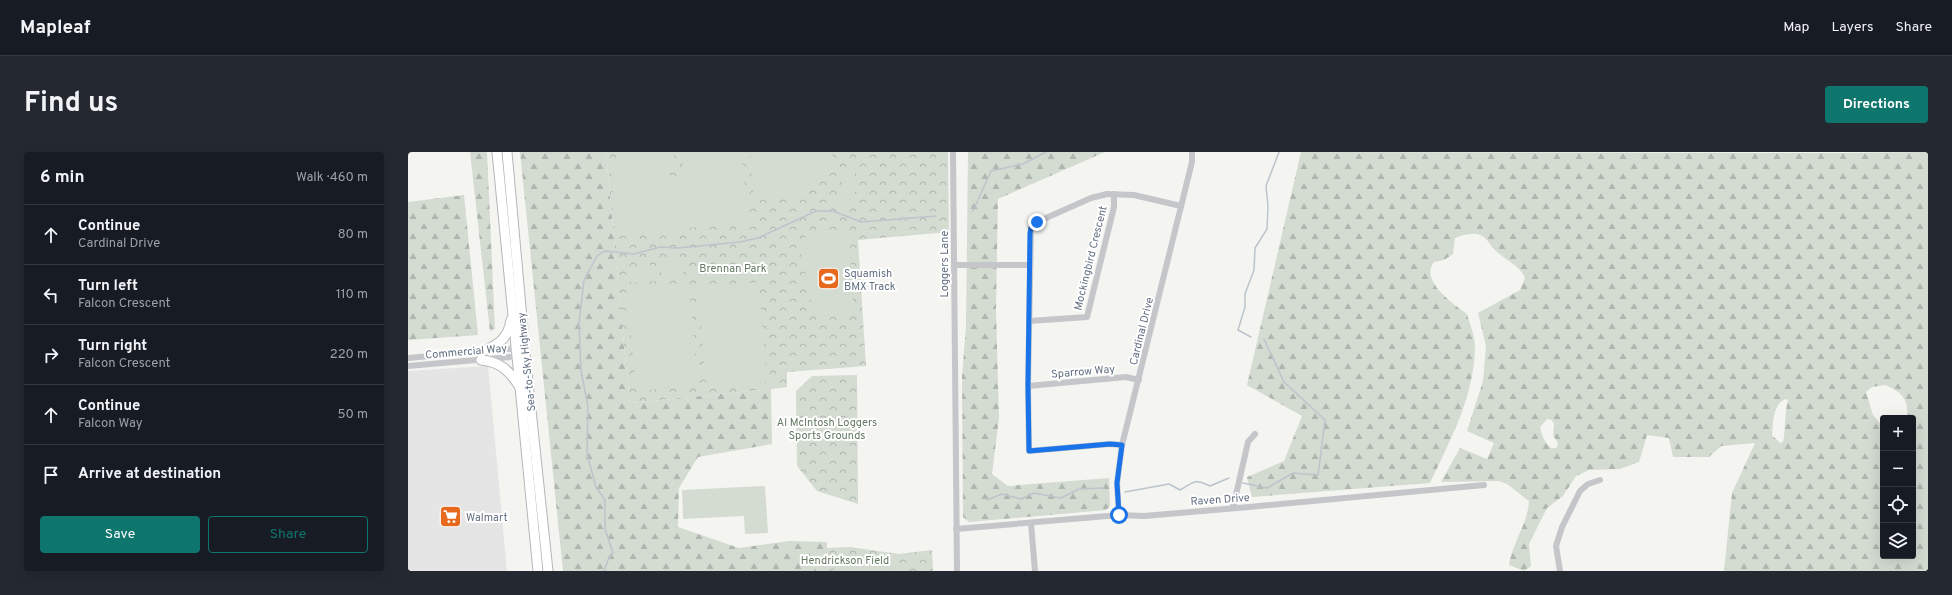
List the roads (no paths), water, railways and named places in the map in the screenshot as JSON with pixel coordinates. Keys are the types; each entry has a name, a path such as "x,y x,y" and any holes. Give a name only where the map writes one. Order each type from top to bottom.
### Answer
{"highway":[{"name":"Sea-to-Sky Highway","path":"497,152 512,307"},
{"name":"Sea-to-Sky Highway","path":"507,152 521,352 548,571"},
{"path":"512,307 521,352"},
{"path":"512,307 509,330 504,339 481,356 502,365 520,387"},
{"name":"Sea-to-Sky Highway","path":"521,352 520,387 538,571"}],"street":[{"name":"Loggers Lane","path":"953,152 957,571"},
{"name":"Cardinal Drive","path":"1119,515 1117,483 1122,445 1192,162 1192,152"},
{"path":"1122,445 1110,444 1029,451 1028,386 1030,233 1033,224 1091,198 1114,194 1134,195 1181,206"},
{"name":"Mockingbird Crescent","path":"1029,321 1087,317 1114,207 1114,194"},
{"path":"954,265 1029,265"},
{"name":"Commercial Way","path":"408,366 521,352"},
{"name":"Commercial Way","path":"408,358 481,356"},
{"name":"Sparrow Way","path":"1028,386 1126,377 1139,380"},
{"path":"1233,508 1248,442 1255,434"},
{"path":"1560,571 1556,546 1562,527 1580,491 1588,484 1600,480"},
{"name":"Raven Drive","path":"956,529 1119,515 1144,516 1484,485"},
{"path":"1031,523 1035,571"}],"waterway":[{"path":"973,211 991,171 1023,164 1046,152"},
{"path":"1251,337 1238,330 1245,307 1245,294 1254,270 1255,248 1267,229 1268,206 1266,186 1279,152"},
{"path":"604,571 608,560 613,553 605,529 605,500 596,487 587,454 588,406 581,371 579,323 584,280 597,256 604,251 634,254 660,247 678,248 740,242 758,238 816,211 833,211 861,222 936,216"},
{"path":"1243,483 1267,488 1293,473 1318,475 1325,420 1284,382 1264,339"},
{"path":"1125,492 1169,484 1180,490 1194,482 1201,482 1210,486 1229,478"},
{"path":"987,500 1002,494 1021,499 1034,493 1061,498 1079,489 1104,488"}],"place":[{"name":"Squamish BMX Track","path":"829,279"},
{"name":"Walmart","path":"450,517"}],"park label":[{"name":"Brennan Park","path":"733,268"},
{"name":"Al McIntosh Loggers Sports Grounds","path":"827,428"},
{"name":"Hendrickson Field","path":"845,560"}]}
